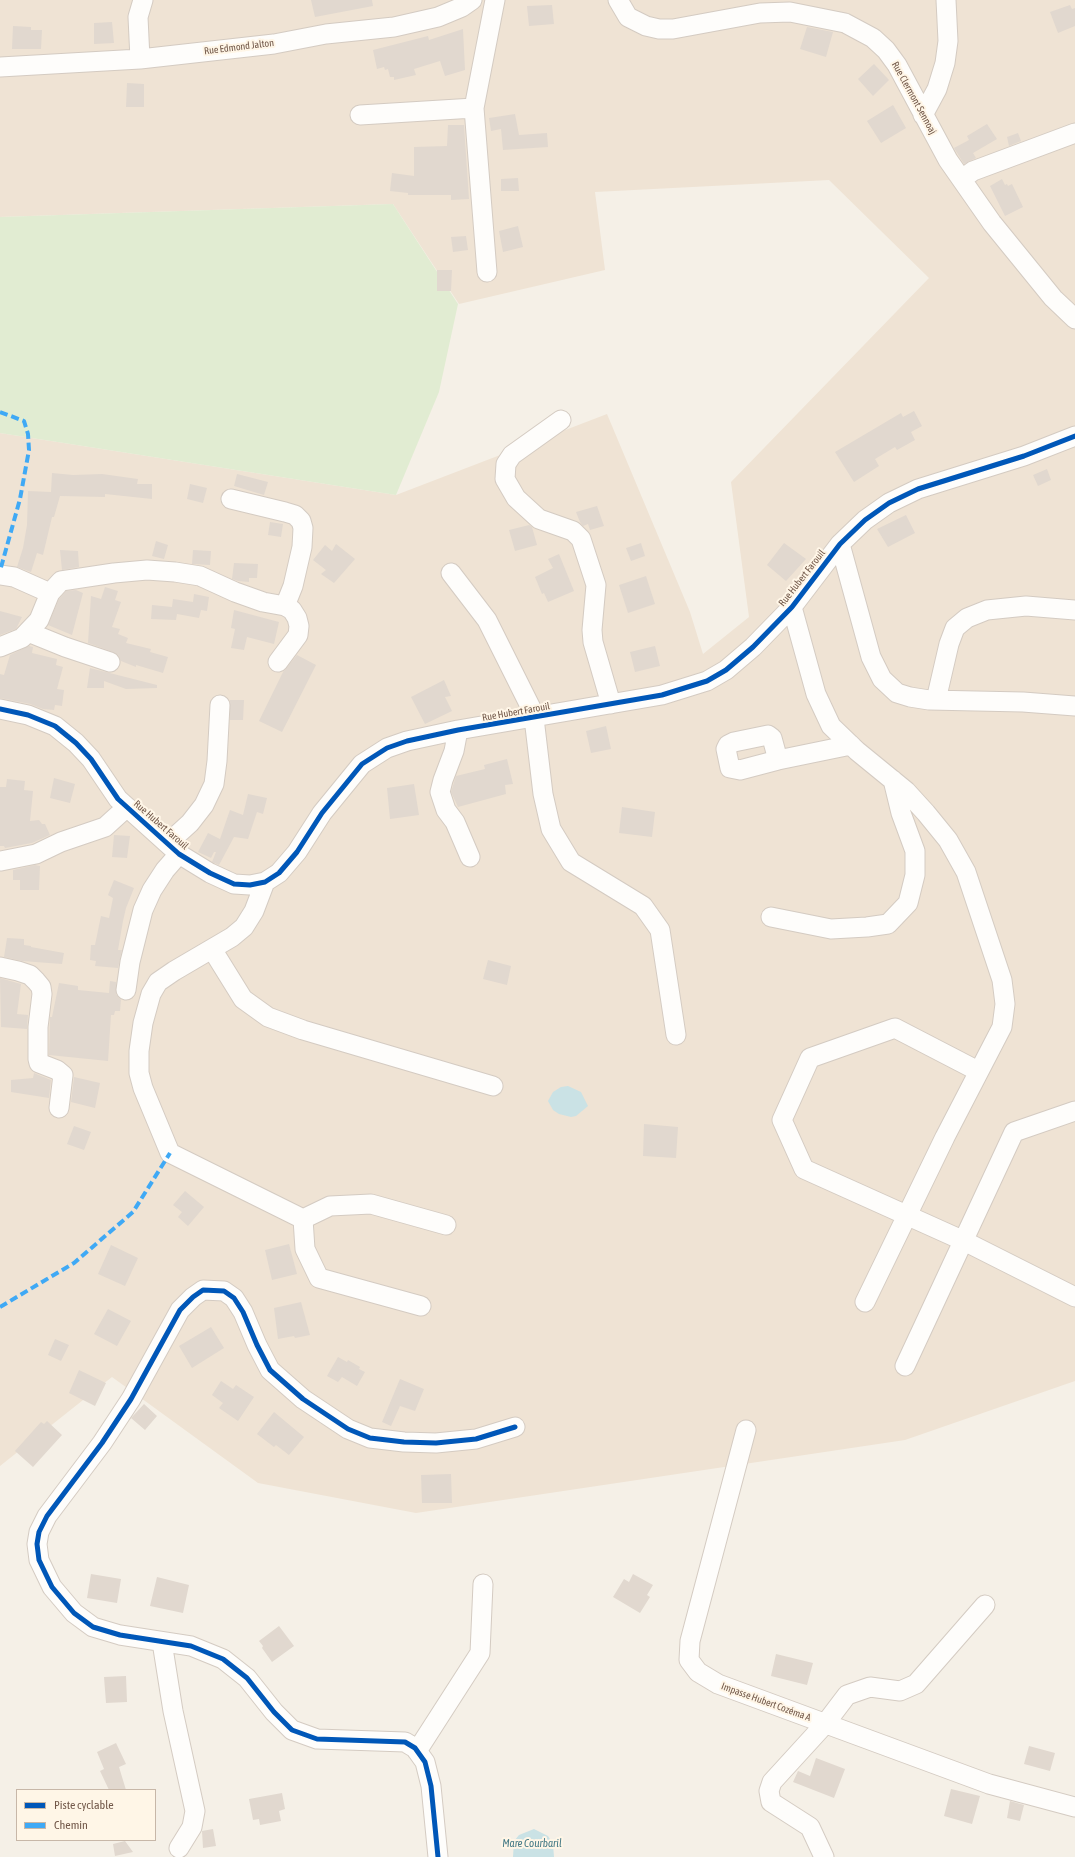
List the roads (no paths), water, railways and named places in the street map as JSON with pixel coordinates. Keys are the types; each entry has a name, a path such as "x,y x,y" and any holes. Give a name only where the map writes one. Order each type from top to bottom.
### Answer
{"street":[{"path":"140,58 138,17 143,0"},
{"name":"Rue Edmond Jalton","path":"0,67 140,58 274,44 326,34 394,27 438,17 462,7 472,0"},
{"path":"487,272 474,108 495,0"},
{"name":"Rue Clermont Sennoaj","path":"618,0 628,17 646,26 659,29 673,29 760,13 775,12 796,14 845,23 873,38 886,50 897,65 948,160 992,223 1053,298 1075,319"},
{"path":"923,115 937,89 945,64 948,41 946,0"},
{"path":"360,115 474,108"},
{"path":"962,179 973,171 1075,133"},
{"path":"561,420 512,454 506,464 505,479 516,498 539,519 573,531 581,539 596,585 592,642 611,704"},
{"name":"Rue Hubert Farouil","path":"0,709 28,715 55,726 76,743 91,759 118,799 174,849 210,873 234,884 250,885 264,882 279,873 297,852 322,813 362,764 387,748 407,741 458,730 662,695 707,681 726,670 753,647 792,607 840,544 865,520 889,503 918,489 1024,456 1075,436"},
{"path":"231,499 286,512 295,515 301,520 303,528 302,547 293,586 286,606"},
{"path":"840,544 871,657 882,679 897,693 910,697 936,700 1075,705"},
{"path":"0,647 22,638 28,632 39,620 50,594 61,581 114,573 147,570 200,576 235,592 263,602 286,606 292,610 297,618 299,626 298,635 278,662"},
{"path":"451,573 487,620 515,674 534,718 543,794 551,829 571,862 643,906 660,930 676,1035"},
{"path":"0,575 14,577 50,594"},
{"path":"936,700 949,644 955,628 967,618 987,610 1026,606 1075,610"},
{"path":"792,607 816,694 831,726 851,745 906,791 948,840 966,872 1002,980 1005,1004 1002,1027 978,1071 865,1302"},
{"path":"28,632 65,647 110,662"},
{"path":"126,990 130,962 143,910 152,890 165,870 174,849 190,822 204,805 214,784 217,761 220,705"},
{"path":"458,730 454,751 440,792 446,810 455,822 470,857"},
{"path":"778,760 851,745"},
{"path":"771,917 831,929 867,927 888,924 908,903 915,875 915,851 901,813 893,780"},
{"path":"1,861 36,854 61,842 105,828 127,807"},
{"path":"264,882 254,911 244,927 232,937 158,982 151,994 143,1023 139,1051 139,1073 143,1088 170,1154 303,1219"},
{"path":"212,949 243,999 268,1017 303,1030 493,1086"},
{"path":"0,967 30,975 41,987 42,994 38,1026 38,1059 39,1063 57,1070 62,1074 59,1108"},
{"path":"978,1071 894,1028 810,1058 782,1120 804,1169 964,1241 1075,1297"},
{"path":"904,1366 1014,1132 1075,1111"},
{"path":"303,1219 330,1206 371,1204 446,1226"},
{"path":"303,1219 305,1249 319,1278 421,1306"},
{"path":"438,1857 431,1786 425,1762 417,1751 405,1742 317,1739 292,1730 274,1712 247,1678 223,1659 191,1646 120,1635 93,1627 74,1614 52,1587 39,1560 37,1544 39,1532 47,1516 102,1443 131,1399 180,1310 193,1297 203,1290 224,1291 234,1298 243,1312 257,1345 270,1370 303,1399 348,1429 370,1438 404,1442 436,1443 476,1439 515,1427"},
{"name":"Impasse Hubert Cozéma A","path":"746,1430 690,1641 689,1660 698,1672 718,1684 989,1784 1075,1807"},
{"path":"417,1751 480,1653 483,1584"},
{"path":"824,1857 810,1827 771,1802 769,1791 772,1782 825,1724 847,1695 870,1687 900,1691 916,1684 985,1605"},
{"path":"162,1642 173,1711 195,1811 192,1827 180,1848"}],"water":[{"path":"568,1086 581,1092 588,1106 576,1116 571,1117 559,1114 553,1110 548,1101 553,1092 561,1087"},
{"name":"Mare Courbaril","path":"534,1829 548,1836 553,1844 554,1857 513,1857 514,1841 519,1835"}]}
